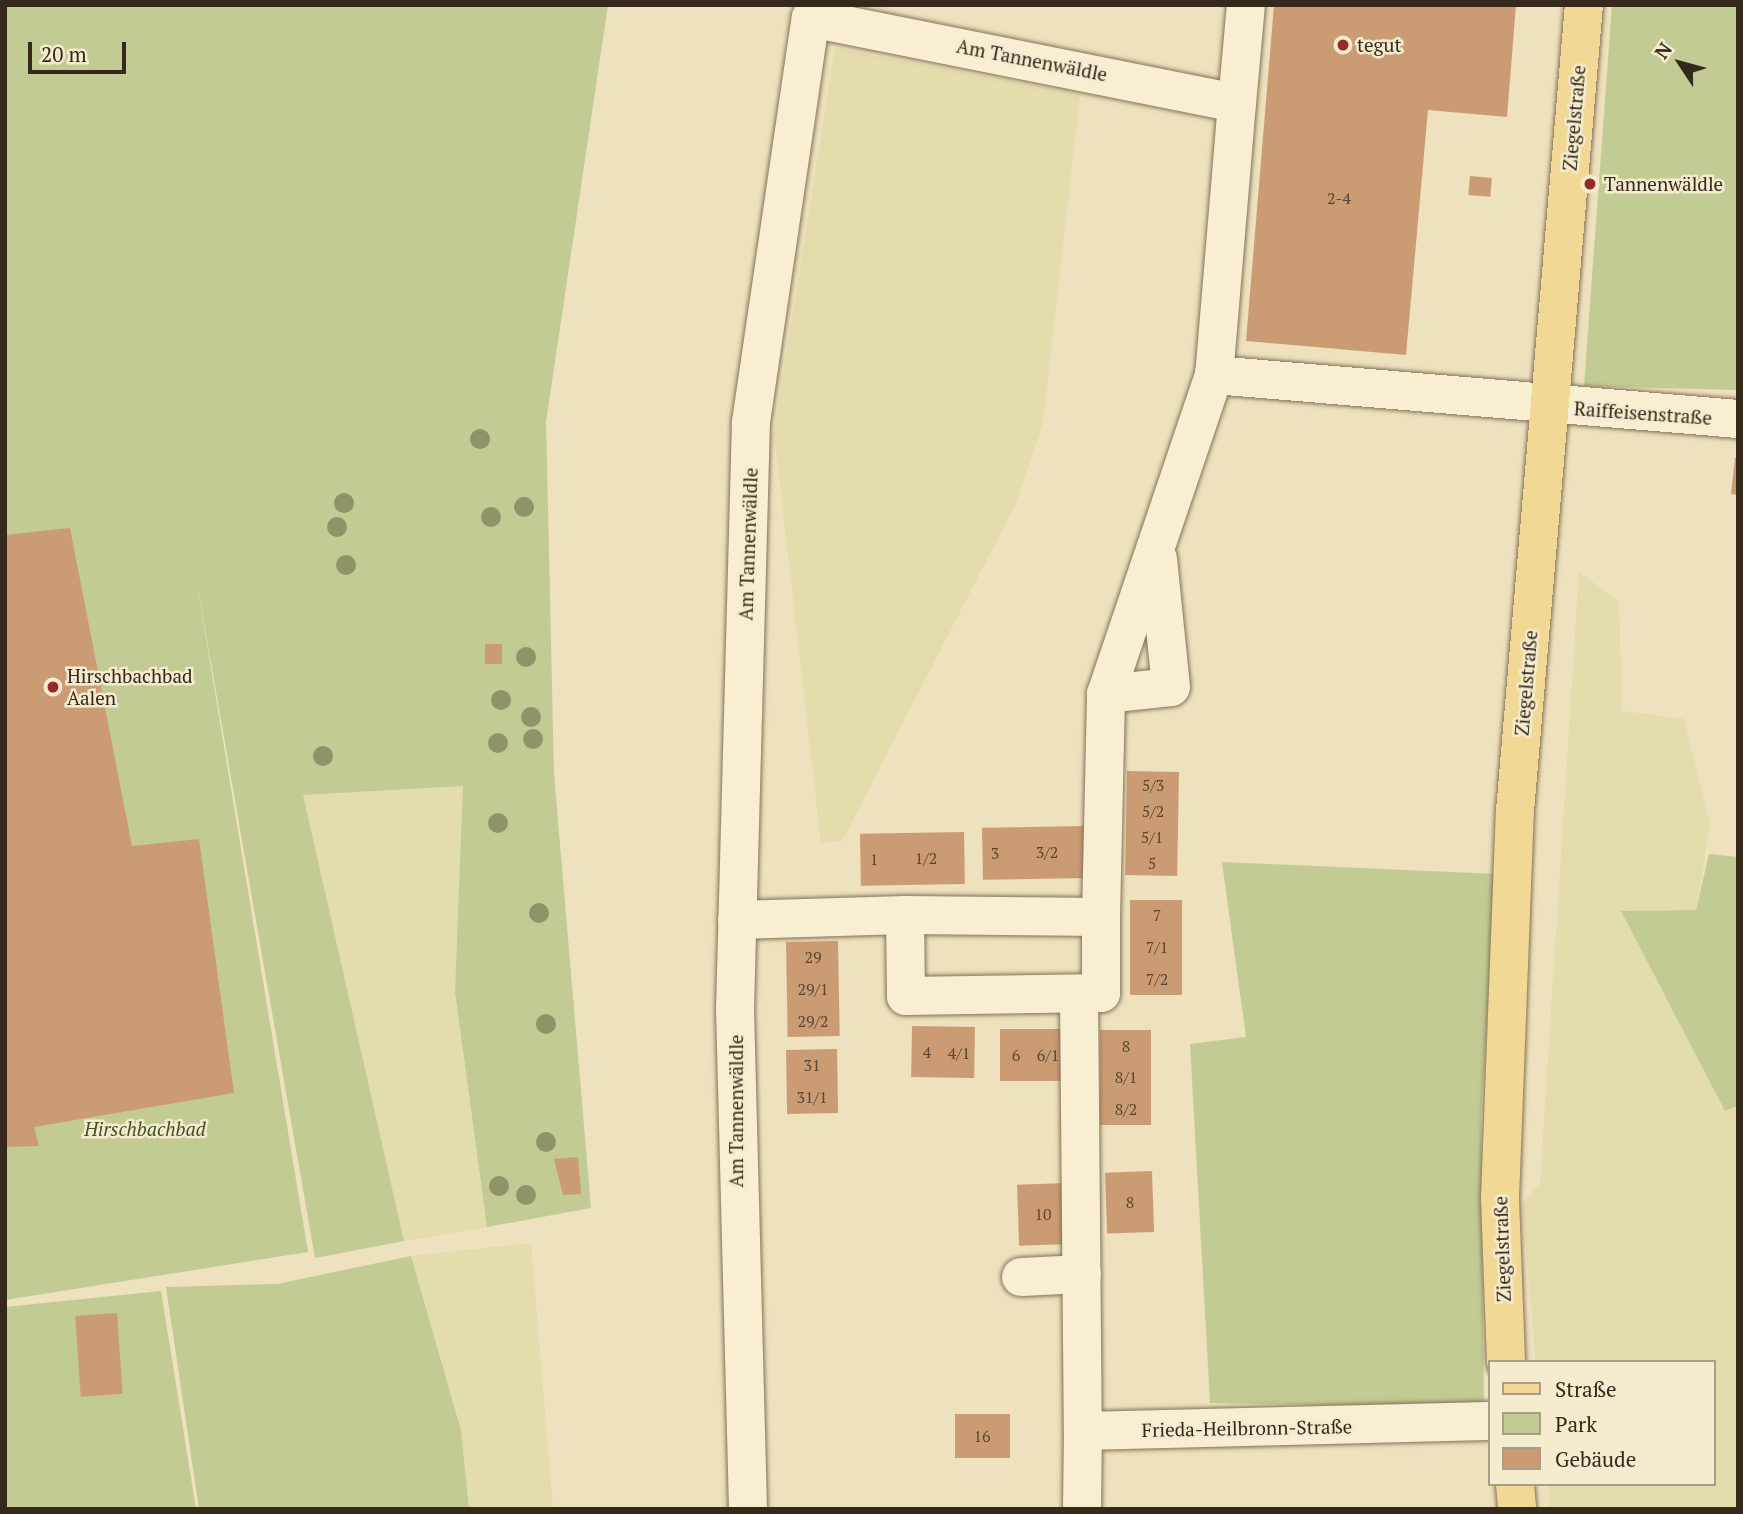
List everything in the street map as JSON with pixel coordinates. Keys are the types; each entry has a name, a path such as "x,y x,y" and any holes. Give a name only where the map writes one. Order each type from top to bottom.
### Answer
{"main road":[{"name":"Ziegelstraße","path":"1506,1360 1500,1198 1515,811 1584,5"},
{"path":"1515,1486 1517,1509"}],"street":[{"path":"905,915 906,996 1101,993 1106,694 1157,550 1214,375 1246,5"},
{"name":"Am Tannenwäldle","path":"748,1509 737,1185 737,920 751,422 811,18 1237,103"},
{"path":"1214,375 1548,407"},
{"name":"Raiffeisenstraße","path":"1548,407 1738,418"},
{"path":"1106,694 1171,687 1157,550"},
{"path":"737,920 905,915 1101,917"},
{"path":"1079,994 1082,1145 1082,1509"},
{"path":"1021,1276 1082,1274"},
{"name":"Frieda-Heilbronn-Straße","path":"1083,1431 1488,1421"}],"shaded area":[{"path":"835,48 1080,94 1043,423 1016,503 842,841 821,843 774,433"},
{"path":"1579,572 1619,601 1622,711 1684,719 1710,824 1696,910 1622,911 1725,1111 1738,1106 1738,1509 1550,1509 1548,1486 1715,1486 1715,1360 1536,1360 1522,1204 1540,1184"},
{"path":"464,786 455,992 487,1227 404,1241 302,795"},
{"path":"531,1243 553,1509 469,1509 461,1430 411,1256"}],"green space":[{"name":"Hirschbachbad","path":"5,5 608,5 546,422 554,774 591,1208 487,1227 455,992 463,786 303,795 404,1241 315,1258 194,566 308,1252 5,1300"},
{"path":"1612,5 1738,5 1736,390 1584,386"},
{"path":"1709,854 1738,857 1738,1106 1725,1111 1621,911 1696,910"},
{"path":"1222,862 1496,874 1481,1117 1484,1408 1210,1403 1190,1044 1246,1037"},
{"path":"411,1256 461,1430 469,1509 199,1509 166,1287 277,1284"},
{"path":"161,1291 196,1509 5,1509 5,1307"}],"building":[{"path":"1274,5 1516,5 1507,117 1428,110 1406,355 1246,341"},
{"path":"1470,176 1492,178 1490,197 1468,195"},
{"path":"1735,458 1738,458 1738,495 1731,494"},
{"name":"Hirschbachbad Aalen","path":"70,528 132,846 199,839 234,1093 34,1127 39,1146 5,1147 5,535"},
{"path":"485,644 502,644 502,664 485,664"},
{"path":"1127,771 1179,772 1177,876 1125,875"},
{"path":"1085,826 1086,878 983,880 982,828"},
{"path":"964,832 965,884 861,886 860,834"},
{"path":"1130,900 1182,900 1182,995 1130,995"},
{"path":"838,941 840,1036 788,1037 786,942"},
{"path":"912,1026 975,1027 974,1078 911,1077"},
{"path":"1000,1029 1063,1029 1063,1081 1000,1081"},
{"path":"1100,1030 1151,1030 1151,1125 1100,1125"},
{"path":"837,1049 838,1113 787,1114 786,1050"},
{"path":"578,1157 581,1194 563,1195 554,1159"},
{"path":"1152,1171 1154,1232 1107,1234 1105,1173"},
{"path":"1066,1183 1068,1244 1019,1246 1017,1185"},
{"path":"117,1313 123,1394 81,1397 75,1316"},
{"path":"955,1414 1010,1414 1010,1458 955,1458"}],"place":[{"name":"tegut","path":"1343,45"},
{"name":"Tannenwäldle","path":"1590,184"},
{"name":"Hirschbachbad Aalen","path":"53,687"}]}
